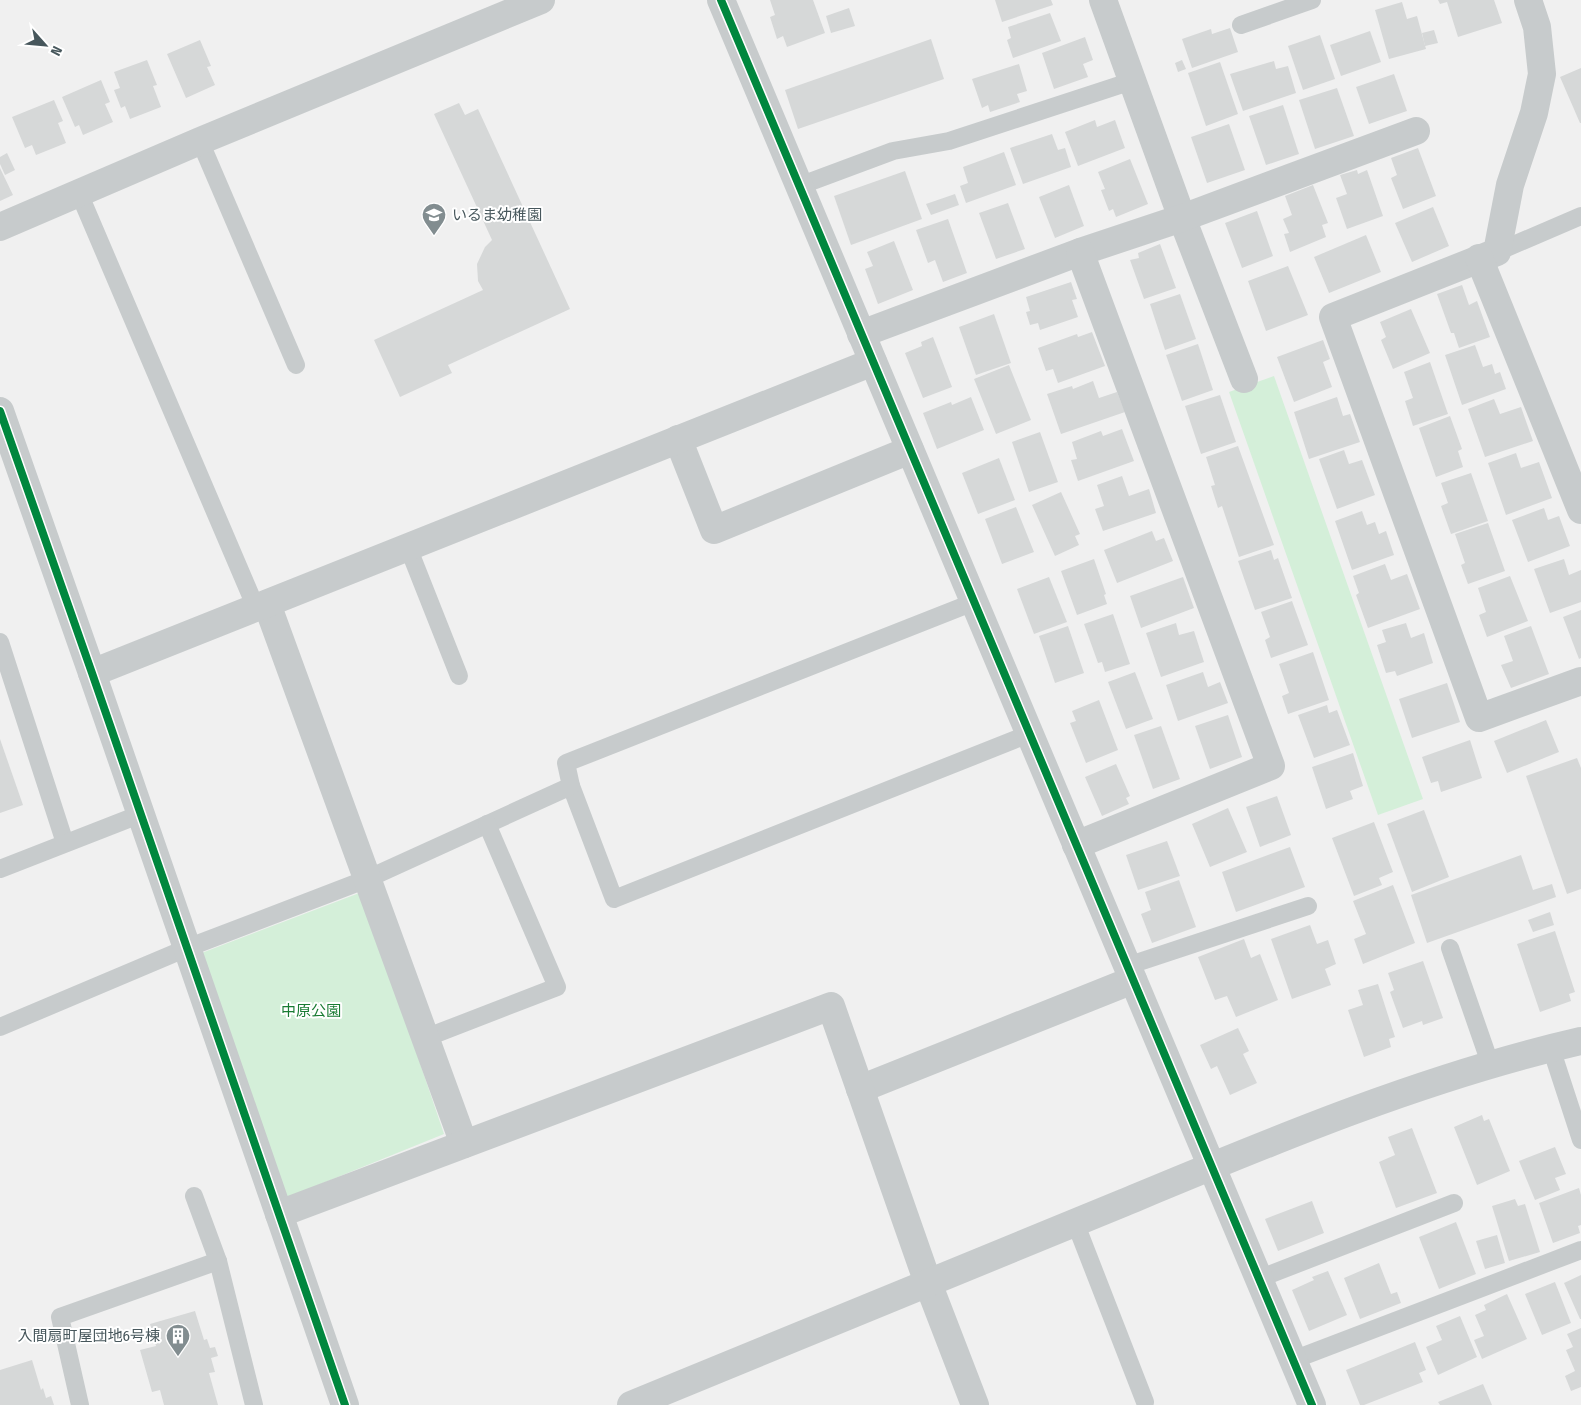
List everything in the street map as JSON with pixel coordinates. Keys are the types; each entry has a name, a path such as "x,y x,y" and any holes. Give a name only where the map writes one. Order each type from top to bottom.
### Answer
{"street":[{"path":"0,227 200,141 541,0"},
{"path":"721,0 1312,1405"},
{"path":"1103,0 1182,218 1244,379"},
{"path":"1528,0 1537,27 1542,74 1534,113 1488,255 1578,494"},
{"path":"861,334 1080,252 1182,218 1416,131"},
{"path":"1076,845 1271,766 1080,252"},
{"path":"1488,255 1333,317 1480,718 1581,681"},
{"path":"92,673 873,362"},
{"path":"0,410 345,1405"},
{"path":"678,439 714,530 910,450"},
{"path":"261,606 367,879 464,1144"},
{"path":"860,1089 1130,973"},
{"path":"279,1214 830,1006 970,1403"},
{"path":"631,1405 1211,1166 1375,1104 1490,1066 1581,1041"}],"lane":[{"path":"1241,24 1312,0"},
{"path":"799,186 893,151 948,141 1132,81"},
{"path":"200,141 296,365"},
{"path":"79,193 261,606"},
{"path":"1488,255 1581,216"},
{"path":"408,547 459,676"},
{"path":"974,602 566,764 571,786 614,899 1029,734"},
{"path":"0,642 65,843"},
{"path":"0,1027 187,948 367,879 571,786"},
{"path":"0,869 141,814"},
{"path":"425,1038 557,987 487,824"},
{"path":"1130,973 1308,906"},
{"path":"1450,948 1490,1066"},
{"path":"1551,1048 1581,1140"},
{"path":"194,1196 218,1261 254,1405"},
{"path":"1258,1279 1454,1203"},
{"path":"1075,1222 1146,1402"},
{"path":"1293,1360 1581,1250"},
{"path":"80,1405 60,1317 218,1261"}],"green space":[{"path":"1274,376 1423,799 1378,815 1229,392"},
{"name":"中原公園","path":"362,892 444,1134 286,1198 199,954"}],"building":[{"path":"770,0 813,0 825,33 787,47 783,36 777,39 770,17 775,15"},
{"path":"995,0 1051,0 1053,5 1002,22"},
{"path":"1438,0 1494,0 1502,23 1458,37 1447,2 1440,4"},
{"path":"1402,2 1407,19 1417,16 1426,49 1389,59 1375,10"},
{"path":"849,8 855,26 831,33 826,16"},
{"path":"1050,13 1061,41 1013,58 1007,40 1011,38 1008,27"},
{"path":"1230,28 1238,52 1192,68 1182,39 1211,29 1212,34"},
{"path":"1434,30 1438,43 1425,46 1422,33"},
{"path":"1370,31 1381,62 1341,76 1330,45"},
{"path":"1320,35 1335,79 1303,90 1288,46"},
{"path":"1085,37 1093,60 1083,64 1088,77 1054,89 1042,53"},
{"path":"931,39 944,79 798,129 785,90"},
{"path":"200,40 211,66 207,67 215,85 186,98 167,54"},
{"path":"147,60 157,85 153,86 161,107 130,119 125,106 121,108 114,90 120,88 114,72"},
{"path":"1182,60 1186,69 1178,72 1175,63"},
{"path":"1274,61 1276,69 1288,66 1296,93 1243,111 1230,74"},
{"path":"1220,62 1238,114 1206,126 1188,73"},
{"path":"1019,64 1027,91 1017,94 1020,102 990,112 988,105 982,108 972,79"},
{"path":"1581,68 1581,123 1580,123 1560,77"},
{"path":"1394,74 1407,111 1369,124 1356,87"},
{"path":"101,80 110,102 105,104 113,122 83,135 79,125 75,127 62,97"},
{"path":"1337,88 1354,136 1315,149 1299,100"},
{"path":"54,100 63,121 58,123 66,143 36,155 32,145 25,148 12,117"},
{"path":"459,103 465,115 478,109 570,309 448,365 452,373 400,397 374,340 483,290 478,281 477,264 485,247 492,240 434,114"},
{"path":"1283,105 1299,154 1266,165 1249,116"},
{"path":"1095,120 1097,127 1115,120 1125,148 1078,166 1065,132"},
{"path":"1229,124 1245,170 1207,183 1191,137"},
{"path":"1052,134 1058,150 1065,148 1071,167 1023,184 1010,148"},
{"path":"1418,148 1436,196 1403,209 1391,178 1397,175 1391,158"},
{"path":"1004,152 1016,185 966,203 960,186 968,183 963,167"},
{"path":"7,153 15,170 5,175 0,164 0,157"},
{"path":"1130,159 1148,204 1116,217 1113,209 1109,211 1101,190 1105,189 1098,172"},
{"path":"0,168 13,195 0,201"},
{"path":"1357,170 1358,174 1367,170 1383,216 1347,229 1336,198 1347,194 1340,175"},
{"path":"905,171 922,219 851,245 834,196"},
{"path":"1069,185 1084,226 1055,238 1039,197"},
{"path":"1313,185 1328,223 1322,225 1326,237 1290,252 1284,234 1289,233 1283,219 1292,215 1285,196"},
{"path":"955,194 959,205 931,215 926,204"},
{"path":"1008,203 1025,249 996,259 979,213"},
{"path":"1433,207 1449,246 1412,262 1395,223"},
{"path":"1257,211 1273,256 1242,268 1225,223"},
{"path":"948,219 967,273 943,282 935,260 928,263 916,230"},
{"path":"1366,235 1381,272 1329,293 1314,257"},
{"path":"894,241 913,290 878,304 865,269 873,266 867,252"},
{"path":"1160,244 1176,288 1144,299 1130,260 1139,258 1138,253"},
{"path":"1288,266 1308,315 1266,331 1248,281"},
{"path":"1071,282 1077,299 1072,300 1078,317 1040,330 1038,323 1030,325 1026,312 1030,311 1026,297"},
{"path":"1462,285 1469,305 1477,301 1490,337 1459,348 1454,333 1451,333 1437,294"},
{"path":"1180,294 1196,339 1165,350 1150,304"},
{"path":"1411,309 1430,353 1393,369 1381,340 1386,337 1380,322"},
{"path":"994,314 1011,363 976,375 959,327"},
{"path":"1092,332 1105,366 1058,383 1053,369 1046,371 1038,348 1077,334 1078,337"},
{"path":"933,337 952,387 923,398 905,353 922,346 921,342"},
{"path":"1323,340 1330,359 1323,362 1332,387 1294,402 1277,357"},
{"path":"1198,344 1213,390 1182,401 1166,355"},
{"path":"1475,345 1483,367 1492,364 1495,374 1500,372 1506,389 1462,405 1445,355"},
{"path":"1430,362 1448,414 1413,426 1405,401 1413,398 1404,372"},
{"path":"1009,365 1031,420 996,434 974,379"},
{"path":"1093,381 1099,398 1117,392 1125,412 1061,434 1047,394 1072,386 1073,389"},
{"path":"1220,395 1236,442 1201,454 1185,406"},
{"path":"971,397 984,430 937,449 923,413 951,402 952,405"},
{"path":"1337,397 1343,416 1350,414 1360,442 1309,459 1294,412"},
{"path":"1494,399 1500,414 1521,407 1533,441 1485,457 1468,409"},
{"path":"1450,416 1462,449 1458,451 1463,467 1436,477 1419,428"},
{"path":"1122,429 1134,461 1078,481 1071,460 1077,459 1072,442 1101,431 1103,436"},
{"path":"1040,432 1058,482 1029,492 1012,442"},
{"path":"1238,446 1274,545 1239,557 1222,506 1218,508 1211,486 1215,485 1206,457"},
{"path":"1344,450 1349,464 1362,460 1375,495 1337,509 1319,459"},
{"path":"1516,453 1521,468 1539,462 1552,498 1506,515 1488,463"},
{"path":"999,458 1015,500 978,514 962,473"},
{"path":"1471,473 1488,521 1451,534 1441,506 1448,503 1441,483"},
{"path":"1122,476 1129,496 1149,489 1156,513 1103,531 1095,509 1104,506 1097,485"},
{"path":"1061,492 1080,534 1075,536 1079,545 1055,556 1032,505"},
{"path":"1016,507 1034,552 1002,564 985,519"},
{"path":"1544,508 1548,520 1559,516 1570,546 1528,562 1512,520"},
{"path":"1362,511 1367,525 1375,522 1379,534 1386,531 1394,555 1352,570 1335,521"},
{"path":"1488,523 1505,571 1468,584 1461,565 1465,563 1455,534"},
{"path":"1152,531 1156,541 1164,538 1173,561 1117,583 1104,550"},
{"path":"1271,550 1274,560 1278,558 1292,598 1255,610 1238,561"},
{"path":"1094,559 1106,594 1104,595 1107,604 1077,615 1061,571"},
{"path":"1564,559 1569,575 1581,570 1581,602 1550,613 1534,569"},
{"path":"1385,564 1391,580 1407,574 1420,609 1368,628 1356,595 1359,593 1353,576"},
{"path":"1510,576 1528,621 1487,637 1479,615 1486,612 1478,588"},
{"path":"1049,577 1067,622 1034,634 1017,589"},
{"path":"1183,577 1194,608 1141,628 1130,596"},
{"path":"1292,601 1308,645 1271,658 1265,640 1270,637 1261,612"},
{"path":"1581,610 1581,658 1579,659 1563,617"},
{"path":"1113,614 1130,664 1105,672 1102,662 1098,663 1084,624"},
{"path":"1176,623 1179,635 1194,631 1204,662 1161,677 1146,633"},
{"path":"1406,623 1411,638 1424,633 1433,663 1397,676 1395,671 1386,673 1377,645 1386,642 1382,630"},
{"path":"1068,626 1084,673 1055,683 1039,636"},
{"path":"1531,626 1549,674 1511,688 1501,665 1513,661 1504,636"},
{"path":"1313,652 1329,700 1288,714 1282,696 1289,693 1279,664"},
{"path":"1135,672 1153,719 1126,729 1108,682"},
{"path":"1203,672 1208,687 1220,682 1228,703 1178,721 1166,685"},
{"path":"1447,683 1460,722 1412,738 1399,699"},
{"path":"1099,700 1118,750 1086,763 1070,723 1076,721 1072,711"},
{"path":"1327,705 1329,713 1337,710 1350,745 1314,758 1298,715"},
{"path":"1228,715 1242,757 1210,769 1195,726"},
{"path":"1546,720 1559,752 1507,773 1494,741"},
{"path":"1161,726 1180,779 1153,789 1134,735"},
{"path":"0,739 23,805 0,813"},
{"path":"1470,740 1482,778 1441,792 1438,781 1431,783 1422,757"},
{"path":"1353,753 1363,786 1350,791 1353,799 1326,809 1312,767"},
{"path":"1577,758 1581,768 1581,889 1567,894 1526,776"},
{"path":"1116,764 1130,796 1126,798 1129,804 1102,816 1085,777"},
{"path":"1277,796 1291,835 1260,847 1246,807"},
{"path":"1228,808 1247,852 1210,867 1192,824"},
{"path":"1424,810 1449,877 1412,892 1387,824"},
{"path":"1374,822 1393,872 1379,878 1382,885 1354,896 1332,838"},
{"path":"1167,841 1180,876 1138,890 1126,855"},
{"path":"1290,847 1305,887 1236,912 1222,872"},
{"path":"1521,855 1533,890 1552,884 1556,897 1427,943 1411,895"},
{"path":"1179,880 1196,927 1152,943 1141,914 1151,910 1145,892"},
{"path":"1393,885 1415,943 1363,964 1354,939 1366,934 1353,901"},
{"path":"1550,912 1554,925 1533,932 1528,920"},
{"path":"1310,925 1317,944 1328,940 1336,964 1325,969 1331,985 1292,999 1271,939"},
{"path":"1555,931 1575,992 1569,994 1571,1001 1540,1012 1517,944"},
{"path":"1244,939 1251,958 1260,954 1278,1000 1236,1017 1227,996 1215,1000 1198,957"},
{"path":"1423,961 1443,1018 1423,1025 1422,1021 1403,1028 1390,992 1394,990 1388,973"},
{"path":"1378,984 1395,1037 1389,1039 1391,1047 1364,1057 1348,1010 1363,1005 1358,990"},
{"path":"1238,1028 1249,1051 1243,1054 1257,1083 1230,1095 1217,1066 1211,1069 1200,1045"},
{"path":"1482,1115 1484,1121 1489,1119 1510,1171 1477,1185 1454,1127"},
{"path":"1412,1128 1437,1193 1396,1208 1379,1162 1395,1155 1388,1137"},
{"path":"1555,1147 1566,1174 1555,1178 1560,1190 1535,1200 1519,1161"},
{"path":"1579,1188 1581,1195 1581,1225 1578,1226 1580,1233 1553,1243 1539,1203"},
{"path":"1515,1199 1518,1206 1525,1204 1540,1252 1509,1261 1492,1206"},
{"path":"1312,1201 1324,1233 1278,1251 1265,1219"},
{"path":"1456,1222 1476,1274 1439,1289 1419,1237"},
{"path":"1497,1235 1505,1263 1485,1269 1476,1241"},
{"path":"1379,1263 1391,1294 1397,1292 1401,1303 1360,1319 1344,1278"},
{"path":"1328,1271 1347,1315 1309,1331 1292,1290 1314,1280 1312,1277"},
{"path":"1581,1275 1581,1319 1580,1319 1564,1283"},
{"path":"1555,1282 1571,1323 1542,1335 1525,1294"},
{"path":"1507,1294 1527,1339 1482,1359 1474,1340 1484,1336 1475,1315 1486,1310 1484,1305"},
{"name":"入間扇町屋団地6号棟","path":"195,1311 204,1340 207,1339 210,1348 215,1347 218,1356 211,1358 215,1372 209,1373 218,1405 164,1405 160,1390 152,1392 140,1350 156,1346 150,1324"},
{"path":"1460,1316 1477,1357 1438,1375 1426,1347 1442,1340 1436,1326"},
{"path":"1581,1328 1581,1387 1571,1391 1565,1376 1575,1371 1566,1350 1573,1347 1567,1334"},
{"path":"1415,1342 1426,1370 1419,1373 1423,1382 1360,1405 1346,1370"},
{"path":"32,1360 41,1390 43,1388 46,1398 51,1396 54,1405 0,1405 0,1370"},
{"path":"1483,1384 1492,1405 1440,1405 1438,1402"}],"cycle path":[{"path":"721,0 1312,1405"},
{"path":"0,411 345,1405"}],"place":[{"name":"いるま幼稚園","path":"434,236"},
{"name":"入間扇町屋団地6号棟","path":"178,1357"}]}
